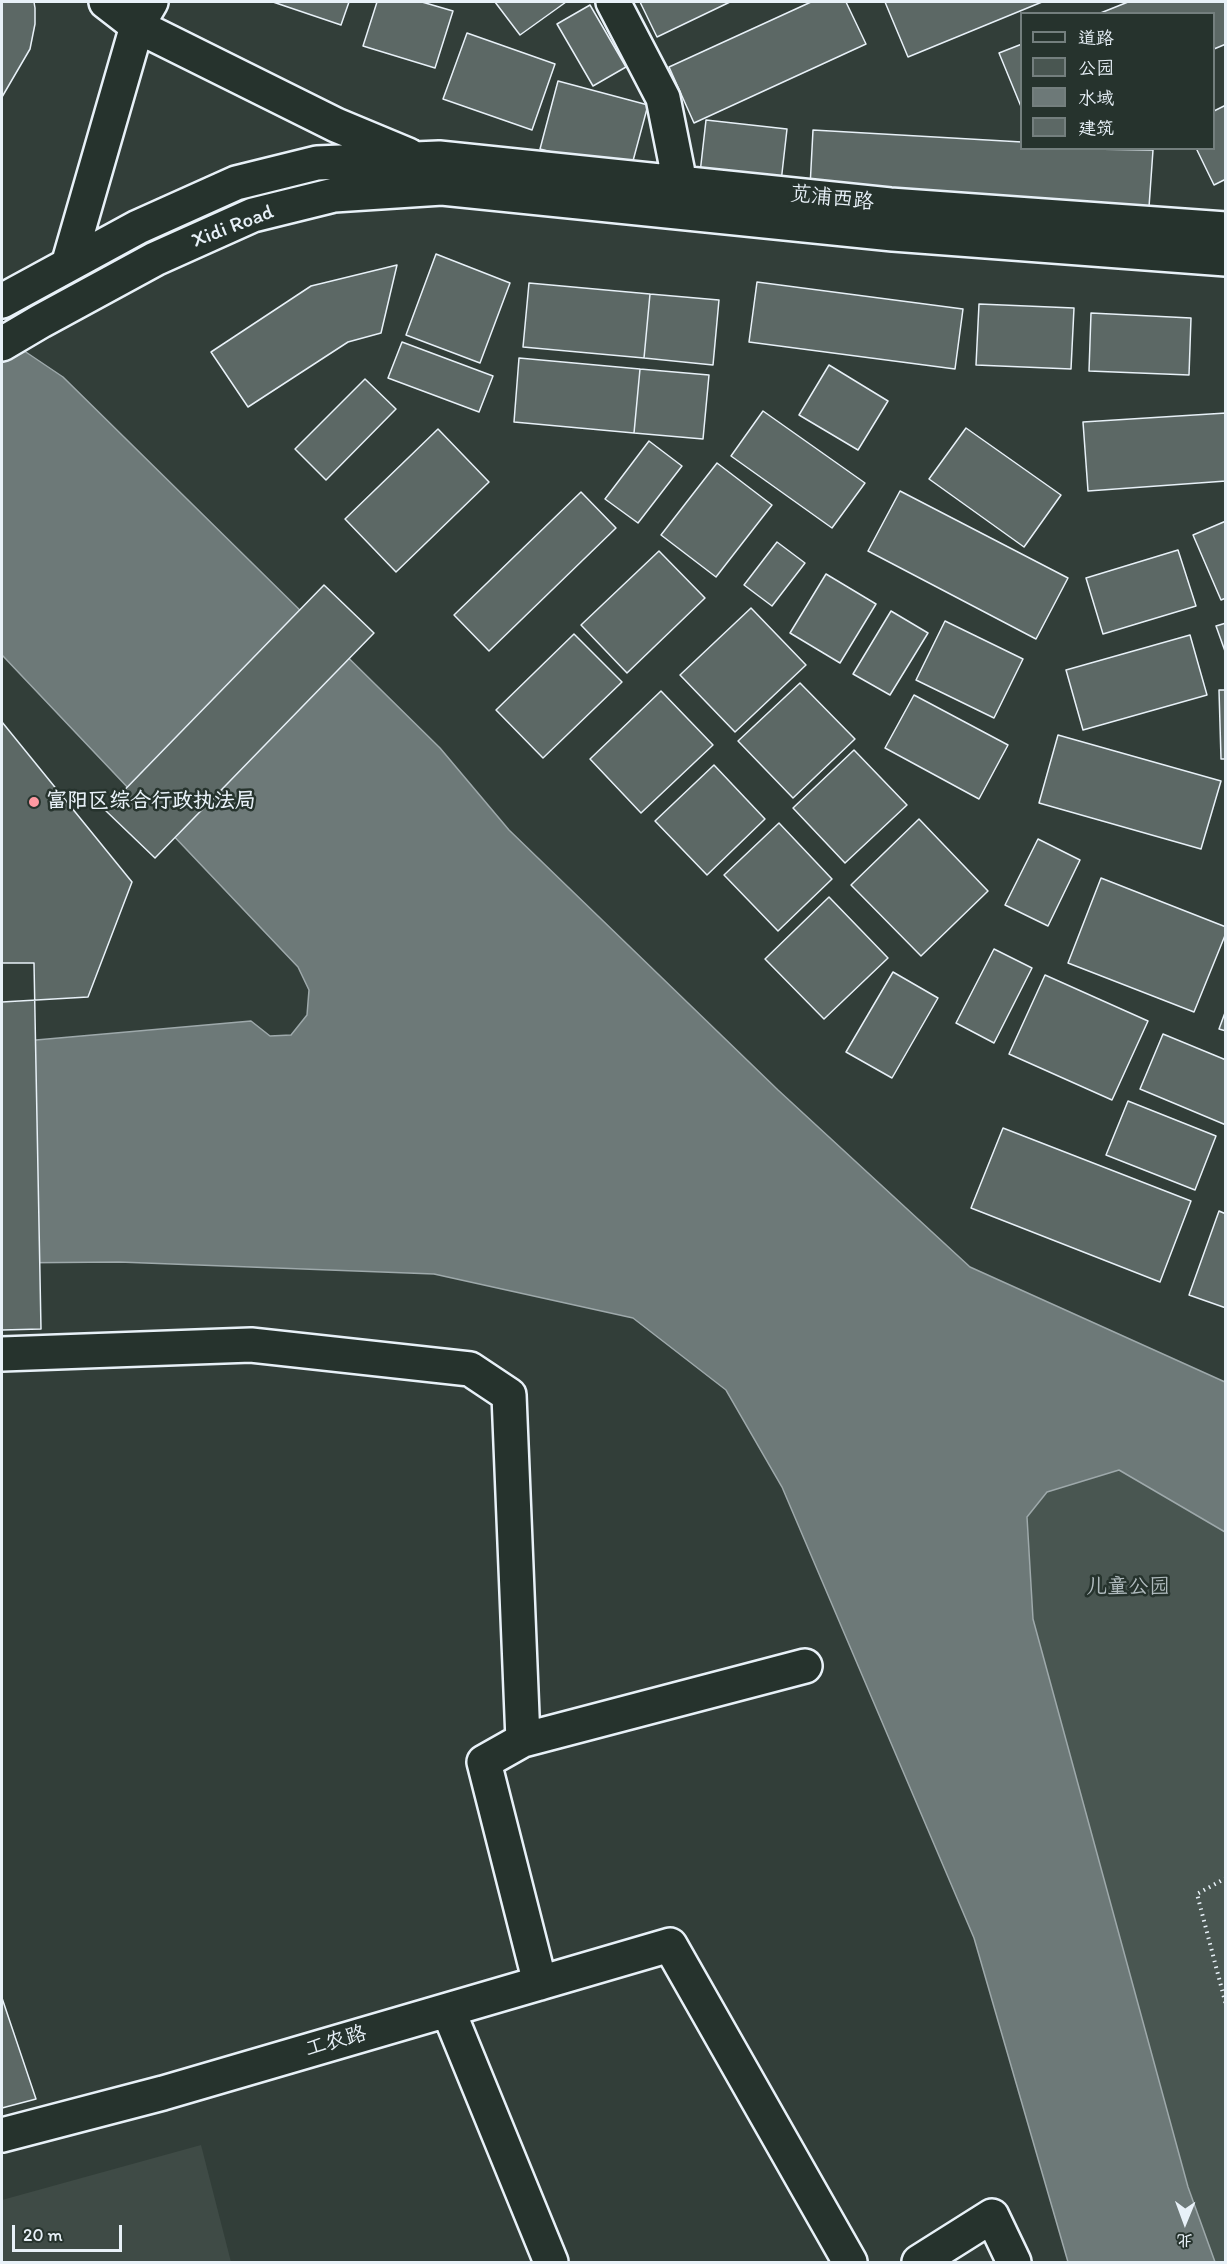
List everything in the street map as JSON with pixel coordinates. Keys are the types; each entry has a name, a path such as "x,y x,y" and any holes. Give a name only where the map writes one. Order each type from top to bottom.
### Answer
{"street":[{"path":"106,2 144,14 336,125 433,168"},
{"path":"613,2 663,98 680,183"},
{"path":"68,265 144,14"},
{"name":"Xidi Road","path":"8,298 138,227 236,183 317,164 433,168"},
{"name":"苋浦西路","path":"433,168 680,183 890,205 1226,229"},
{"name":"苋浦西路","path":"433,168 893,234 1226,259"},
{"name":"Xidi Road","path":"2,344 155,259 253,215 433,168"},
{"path":"2,1354 251,1345 470,1369 509,1395 523,1740"},
{"path":"540,1983 484,1762 523,1740 805,1666"},
{"name":"工农路","path":"2,2135 163,2093 670,1945 850,2262"},
{"path":"448,2010 551,2262"},
{"path":"919,2262 992,2216 1014,2262"}],"path":[{"path":"1226,1878 1197,1894 1226,2005"}],"shaded area":[{"path":"201,2145 231,2262 2,2262 2,2200"}],"green space":[{"name":"儿童公园","path":"1119,1470 1225,1532 1225,2262 1215,2262 1188,2187 1033,1619 1027,1517 1047,1492"}],"water":[{"path":"2,336 63,377 440,748 509,830 778,1090 970,1267 1225,1382 1225,1532 1119,1470 1047,1492 1027,1517 1033,1619 1188,2187 1215,2262 1068,2262 974,1938 782,1487 726,1390 633,1318 434,1274 119,1262 2,1263 2,1039 36,1040 251,1021 270,1036 291,1035 307,1015 309,990 298,967 2,655"}],"building":[{"path":"2,2 34,2 35,24 30,49 2,97"},
{"path":"273,2 349,2 341,25"},
{"path":"377,2 422,2 453,11 435,68 363,46"},
{"path":"495,2 566,2 520,35"},
{"path":"640,2 730,2 657,37"},
{"path":"811,2 846,2 866,44 694,123 669,67"},
{"path":"885,2 1042,2 908,57"},
{"path":"1128,2 1226,2 1226,44 1215,49 1215,12 1103,12"},
{"path":"590,5 626,67 593,86 557,24"},
{"path":"467,33 555,64 532,130 443,99"},
{"path":"1020,45 1020,104 999,53"},
{"path":"558,81 648,105 630,172 540,149"},
{"path":"1226,105 1226,179 1214,185 1197,150 1215,150 1215,110"},
{"path":"706,120 787,129 781,182 700,173"},
{"path":"813,130 1020,142 1020,150 1153,150 1149,207 810,187"},
{"path":"436,254 510,283 480,363 406,335"},
{"path":"397,265 381,333 348,342 248,407 211,352 311,286"},
{"path":"757,282 963,309 955,369 749,342"},
{"path":"529,283 650,294 644,358 523,347"},
{"path":"650,294 719,300 713,365 644,358"},
{"path":"979,304 1074,308 1071,369 976,365"},
{"path":"1091,313 1191,318 1189,375 1089,371"},
{"path":"402,342 493,376 479,412 388,378"},
{"path":"519,358 640,369 634,433 514,422"},
{"path":"829,365 888,401 858,450 799,415"},
{"path":"640,369 709,375 703,439 634,433"},
{"path":"365,379 396,409 326,480 295,449"},
{"path":"763,411 865,483 832,528 731,456"},
{"path":"1226,413 1226,481 1088,491 1083,422"},
{"path":"966,428 1061,495 1024,547 929,479"},
{"path":"438,429 489,482 396,572 345,519"},
{"path":"649,441 682,466 638,523 605,499"},
{"path":"717,463 772,505 716,577 661,535"},
{"path":"900,491 1068,578 1036,639 868,551"},
{"path":"581,492 616,528 489,651 454,615"},
{"path":"1226,521 1226,598 1221,600 1193,535"},
{"path":"777,542 805,563 772,606 744,585"},
{"path":"1178,550 1196,606 1103,634 1086,578"},
{"path":"659,551 705,598 627,673 581,625"},
{"path":"826,574 876,604 840,663 790,633"},
{"path":"324,585 374,633 155,858 105,810"},
{"path":"751,608 806,665 735,732 680,675"},
{"path":"891,611 928,633 890,695 853,674"},
{"path":"945,621 1023,659 994,718 916,680"},
{"path":"1226,623 1226,654 1216,626"},
{"path":"574,634 622,682 543,758 496,710"},
{"path":"1190,635 1207,695 1083,730 1066,670"},
{"path":"800,683 855,739 793,798 738,741"},
{"path":"1219,690 1226,690 1226,759 1221,759"},
{"path":"661,691 713,745 641,813 590,759"},
{"path":"914,695 1008,745 979,799 885,748"},
{"name":"富阳区综合行政执法局","path":"2,722 132,882 88,997 2,1002"},
{"path":"1058,735 1221,781 1201,849 1039,803"},
{"path":"854,750 907,805 845,863 793,808"},
{"path":"714,765 765,819 707,875 655,821"},
{"path":"919,819 988,891 921,956 851,885"},
{"path":"779,823 832,879 778,931 724,875"},
{"path":"1038,839 1080,860 1048,926 1005,905"},
{"path":"1101,878 1226,927 1226,933 1194,1012 1068,963"},
{"path":"829,897 888,958 824,1019 765,959"},
{"path":"994,949 1032,968 994,1043 956,1023"},
{"path":"2,963 34,963 41,1329 2,1330"},
{"path":"893,972 938,998 892,1078 846,1052"},
{"path":"1045,975 1148,1021 1112,1100 1009,1054"},
{"path":"1226,1010 1226,1031 1219,1029"},
{"path":"1163,1034 1226,1060 1226,1125 1140,1089"},
{"path":"1128,1101 1216,1136 1195,1190 1106,1155"},
{"path":"1003,1128 1191,1201 1160,1282 971,1208"},
{"path":"1219,1211 1226,1214 1226,1308 1189,1295"},
{"path":"2,1998 36,2099 2,2108"}],"place":[{"name":"富阳区综合行政执法局","path":"34,802"}]}
